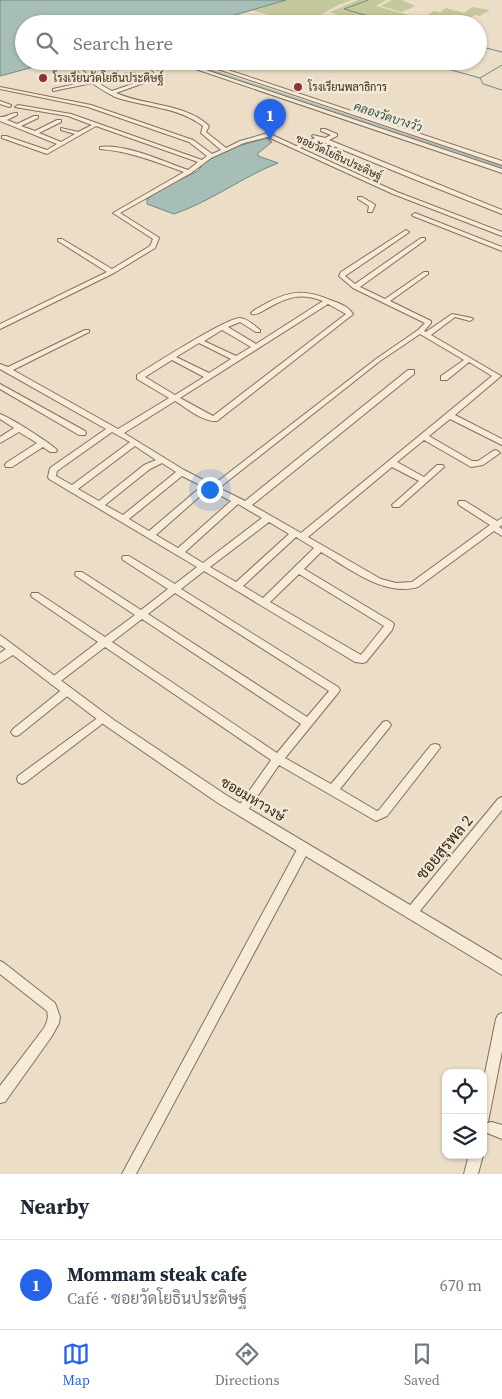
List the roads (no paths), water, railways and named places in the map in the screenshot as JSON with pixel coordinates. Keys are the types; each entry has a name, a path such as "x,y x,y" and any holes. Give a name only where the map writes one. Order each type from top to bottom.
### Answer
{"street":[{"path":"0,327 112,272 153,247 157,239 116,213 225,150 203,132 206,126 200,121 112,93 79,70"},
{"path":"112,93 161,75 154,70"},
{"path":"201,70 502,171"},
{"path":"223,70 502,162"},
{"path":"55,90 125,71 145,81"},
{"path":"0,88 89,106 191,141 202,149 209,158"},
{"path":"0,102 9,106"},
{"path":"18,107 69,115 182,155 188,159 209,158"},
{"path":"1,120 15,114"},
{"path":"17,126 36,117"},
{"path":"1,120 62,144"},
{"path":"35,133 59,121"},
{"path":"41,155 95,125"},
{"path":"63,129 79,134"},
{"path":"295,148 320,138 335,135 323,130"},
{"path":"111,145 125,135"},
{"name":"ซอยวัดโยธินประดิษฐ์","path":"225,150 265,135 395,193 502,234"},
{"path":"4,137 47,152"},
{"path":"320,138 502,212"},
{"path":"133,150 144,142"},
{"path":"102,148 108,146 124,150 189,172"},
{"path":"360,198 372,205 370,211"},
{"path":"415,215 502,249"},
{"path":"453,229 466,221"},
{"path":"406,232 343,273 342,276 343,279 385,302 429,322 424,332"},
{"path":"355,286 423,239"},
{"path":"60,240 112,272"},
{"path":"385,302 426,273"},
{"path":"254,313 282,298 299,292 328,301 348,311 350,315 214,418 207,418 140,377 222,327 240,320 258,331"},
{"path":"298,569 388,623 389,627 363,659 358,659 52,477 53,470 115,431 174,398 328,301"},
{"path":"150,535 211,486 378,360 447,318 454,315 470,319"},
{"path":"222,327 256,347"},
{"path":"4,368 88,331"},
{"path":"237,586 298,535 392,463 500,376 424,332"},
{"path":"200,341 236,359"},
{"path":"172,357 208,376"},
{"path":"444,378 468,359"},
{"path":"4,368 135,442 181,472 237,500 378,581 391,586 409,587 415,585 497,524"},
{"path":"246,506 411,372"},
{"path":"1,387 82,433"},
{"path":"0,416 53,450"},
{"path":"451,416 502,442"},
{"path":"0,441 19,428"},
{"path":"424,437 471,464 480,463 496,453"},
{"path":"72,489 135,442"},
{"path":"9,465 43,443"},
{"path":"100,505 147,467 162,460"},
{"path":"392,463 423,480"},
{"path":"396,505 440,467"},
{"path":"123,520 181,472"},
{"path":"179,552 237,500"},
{"path":"462,503 497,524 502,533"},
{"path":"54,681 205,568 268,518"},
{"path":"264,602 320,548"},
{"path":"126,558 335,690 278,759 242,810"},
{"path":"79,574 307,722"},
{"path":"35,595 278,759 370,814 380,816 436,748"},
{"name":"ซอยมหาวงษ์","path":"0,640 103,718 222,799 502,968"},
{"path":"0,659 12,650"},
{"path":"16,732 67,691"},
{"path":"22,779 103,718"},
{"path":"332,791 386,724"},
{"name":"ซอยสุรพล 2","path":"411,913 502,802"},
{"path":"129,1174 200,1045 304,848"},
{"path":"0,967 50,1007 54,1014 53,1024 48,1032 0,1097"},
{"path":"484,1114 502,1019"},
{"path":"471,1174 475,1159"}],"water":[{"path":"0,0 286,0 235,15 15,15 15,70 22,70 0,76"},
{"path":"267,138 272,142 258,153 258,156 278,163 201,203 174,214 147,204 147,199 165,187 198,171 205,161 231,148"}],"waterway":[{"path":"365,15 344,9 368,0"},
{"path":"487,48 502,52"},
{"path":"480,78 502,65"},
{"name":"คลองวัดบางวัว","path":"208,70 502,168"},
{"path":"451,70 480,78"},
{"path":"480,78 483,84 502,90"}],"place":[{"name":"โรงเรียนวัดโยธินประดิษฐ์","path":"43,78"},
{"name":"โรงเรียนพลาธิการ","path":"298,87"},
{"name":"Mommam steak cafe","path":"270,140"}]}
